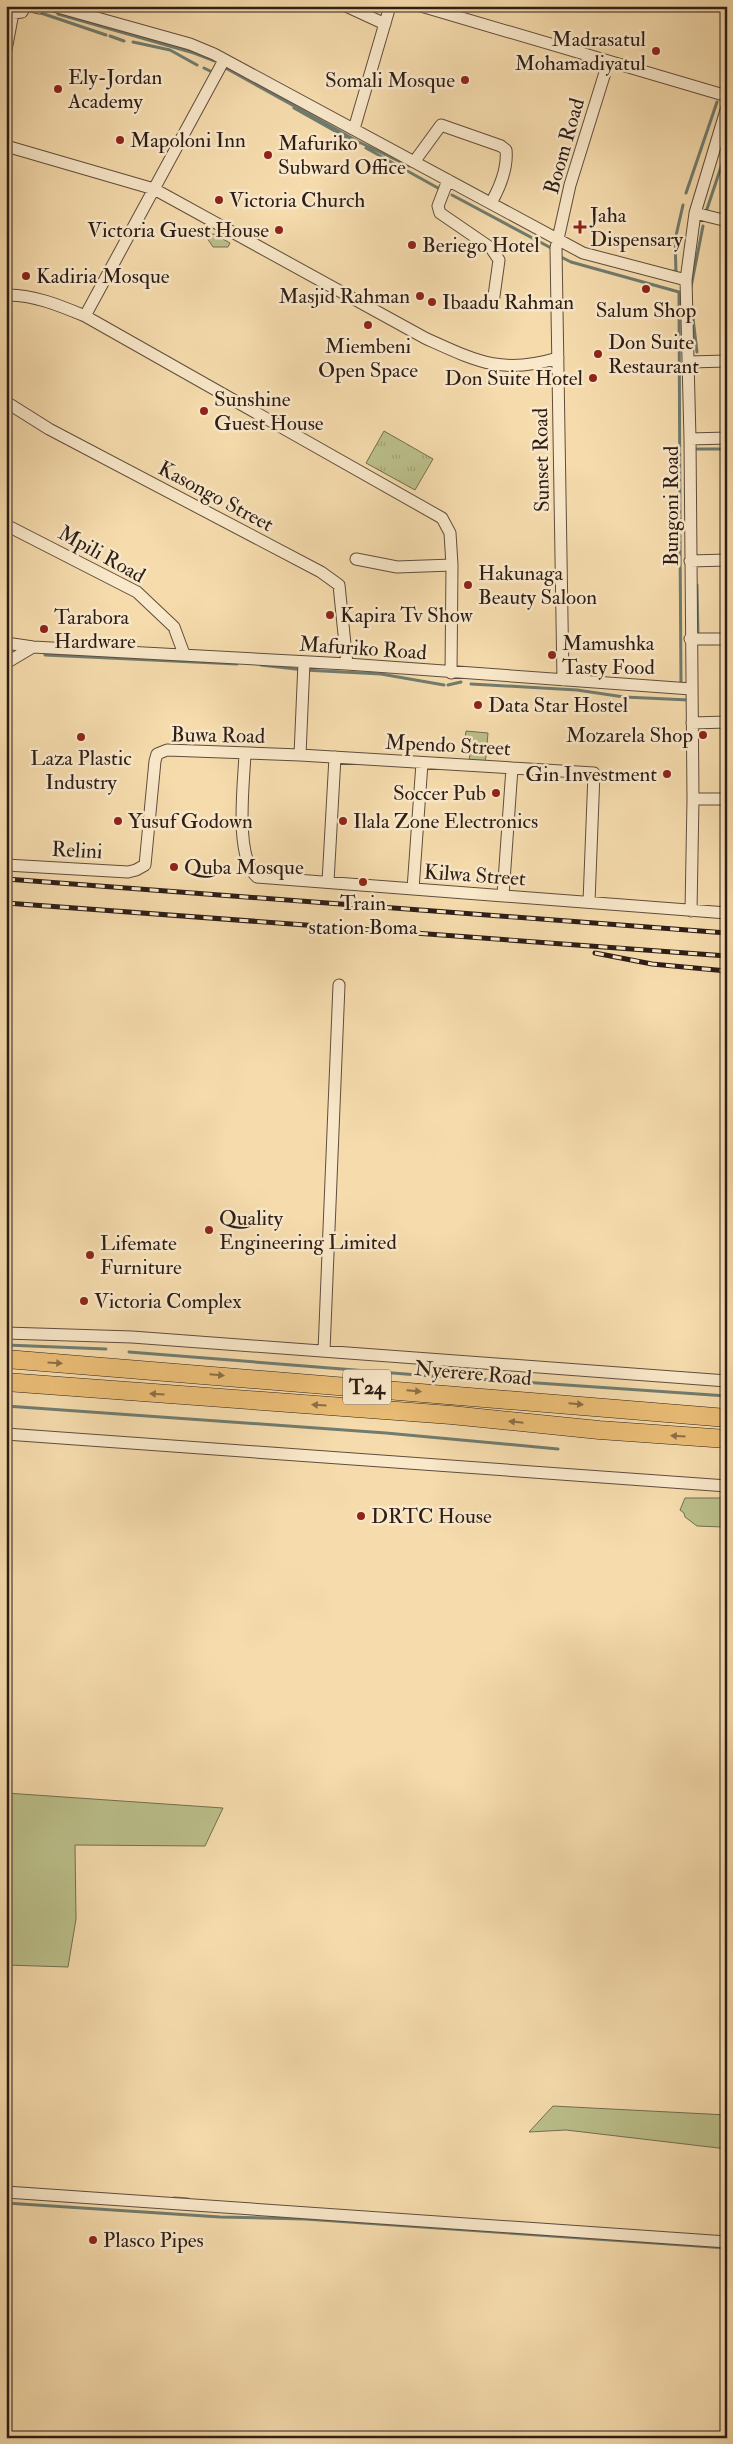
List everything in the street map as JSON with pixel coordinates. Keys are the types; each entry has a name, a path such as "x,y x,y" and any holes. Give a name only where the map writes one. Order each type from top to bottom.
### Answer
{"highway":[{"name":"Nyerere Road","path":"6,1359 727,1418"},
{"name":"Nyerere Road","path":"6,1382 451,1415 598,1430 727,1439"}],"street":[{"path":"6,50 13,13 26,8 39,8 38,6"},
{"path":"54,6 190,44 354,129 583,253 686,280"},
{"path":"346,6 384,24"},
{"path":"354,129 390,6"},
{"path":"421,6 608,63 727,96"},
{"path":"85,316 224,60"},
{"name":"Boom Road","path":"558,239 570,185 608,63"},
{"name":"Bungoni Road","path":"690,911 692,723 689,362 686,280 695,213 722,137 727,107"},
{"path":"414,162 441,125 501,146 506,150 505,169 502,184 491,203"},
{"path":"6,146 154,189 426,338 469,358 484,363 516,367 534,365 558,358"},
{"path":"448,180 438,206 440,213 496,254 499,260 493,302"},
{"path":"695,213 727,221"},
{"name":"Sunset Road","path":"558,239 556,248 563,680"},
{"path":"6,295 17,295 33,299 85,316 442,518 450,532 452,565 451,673"},
{"path":"689,362 727,361"},
{"name":"Kasongo Street","path":"6,402 49,429 321,572 339,585 347,664"},
{"path":"690,439 727,438"},
{"name":"Mpili Road","path":"6,525 137,592 174,627 184,654"},
{"path":"356,559 397,567 452,565"},
{"path":"690,561 727,560"},
{"path":"690,639 727,639"},
{"name":"Mafuriko Road","path":"6,643 33,647 347,664 691,689"},
{"path":"6,663 33,647"},
{"path":"300,755 304,662"},
{"path":"692,723 727,722"},
{"name":"Buwa Road","path":"145,865 157,754 167,750 300,755"},
{"name":"Kilwa Street","path":"245,753 242,841 252,873 257,877 727,913"},
{"name":"Mpendo Street","path":"300,755 594,773 588,902"},
{"path":"328,882 334,757"},
{"path":"412,889 422,763"},
{"path":"503,895 512,768"},
{"path":"692,800 727,799"},
{"name":"Relini","path":"6,865 128,872 145,865"},
{"path":"324,1352 338,985"},
{"path":"6,1333 132,1337 727,1381"},
{"path":"6,1434 727,1486"},
{"path":"6,2192 727,2242"}],"green space":[{"path":"214,234 230,243 228,247 213,247 205,235"},
{"path":"384,431 433,459 415,490 366,463"},
{"path":"466,731 488,733 485,766 469,765 471,740 465,739"},
{"path":"685,1498 722,1498 727,1503 727,1522 723,1527 697,1526 685,1517 684,1513 680,1510"},
{"path":"6,1793 223,1808 205,1846 75,1845 76,1919 68,1967 6,1965"},
{"path":"553,2106 727,2115 727,2149 566,2130 529,2132"}],"waterway":[{"path":"38,12 106,35"},
{"path":"58,14 194,53 215,61"},
{"path":"110,36 124,41"},
{"path":"133,42 170,50 197,65"},
{"path":"222,66 359,142 409,166"},
{"path":"204,68 214,73"},
{"path":"686,193 717,102"},
{"path":"294,108 358,144"},
{"path":"366,148 438,188"},
{"path":"707,209 725,155"},
{"path":"452,195 553,249"},
{"path":"674,271 676,272 675,240 683,205"},
{"path":"691,287 703,226"},
{"path":"561,257 571,262 679,292 680,523"},
{"path":"692,310 697,352"},
{"path":"697,449 727,449"},
{"path":"680,535 681,685"},
{"path":"697,585 698,637"},
{"path":"45,655 237,664"},
{"path":"261,665 304,670 381,674 444,685"},
{"path":"448,685 461,682"},
{"path":"471,684 577,690 624,697 689,700"},
{"path":"6,1345 106,1349"},
{"path":"129,1352 418,1375 727,1396"},
{"path":"6,1406 386,1433 558,1449"},
{"path":"174,2198 188,2199"},
{"path":"6,2203 220,2217 305,2219 727,2248"}],"railway":[{"path":"6,879 727,933"},
{"path":"6,903 727,956"},
{"path":"595,953 652,964 727,971"}],"place":[{"name":"Madrasatul Mohamadiyatul","path":"656,51"},
{"name":"Somali Mosque","path":"465,80"},
{"name":"Ely-Jordan Academy","path":"58,89"},
{"name":"Mapoloni Inn","path":"120,140"},
{"name":"Mafuriko Subward Office","path":"268,155"},
{"name":"Victoria Church","path":"219,200"},
{"name":"Jaha Dispensary","path":"580,227"},
{"name":"Victoria Guest House","path":"279,230"},
{"name":"Beriego Hotel","path":"412,245"},
{"name":"Kadiria Mosque","path":"26,276"},
{"name":"Salum Shop","path":"646,289"},
{"name":"Masjid Rahman","path":"420,296"},
{"name":"Ibaadu Rahman","path":"432,302"},
{"name":"Miembeni Open Space","path":"368,325"},
{"name":"Don Suite Restaurant","path":"598,354"},
{"name":"Don Suite Hotel","path":"593,378"},
{"name":"Sunshine Guest House","path":"204,411"},
{"name":"Hakunaga Beauty Saloon","path":"468,585"},
{"name":"Kapira Tv Show","path":"330,615"},
{"name":"Tarabora Hardware","path":"44,629"},
{"name":"Mamushka Tasty Food","path":"552,655"},
{"name":"Data Star Hostel","path":"478,705"},
{"name":"Mozarela Shop","path":"703,735"},
{"name":"Laza Plastic Industry","path":"81,737"},
{"name":"Gin Investment","path":"667,774"},
{"name":"Soccer Pub","path":"496,793"},
{"name":"Yusuf Godown","path":"118,821"},
{"name":"Ilala Zone Electronics","path":"343,821"},
{"name":"Quba Mosque","path":"174,867"},
{"name":"Train station Boma","path":"363,882"},
{"name":"Quality Engineering Limited","path":"209,1230"},
{"name":"Lifemate Furniture","path":"90,1255"},
{"name":"Victoria Complex","path":"84,1301"},
{"name":"DRTC House","path":"361,1516"},
{"name":"Plasco Pipes","path":"93,2240"}]}
